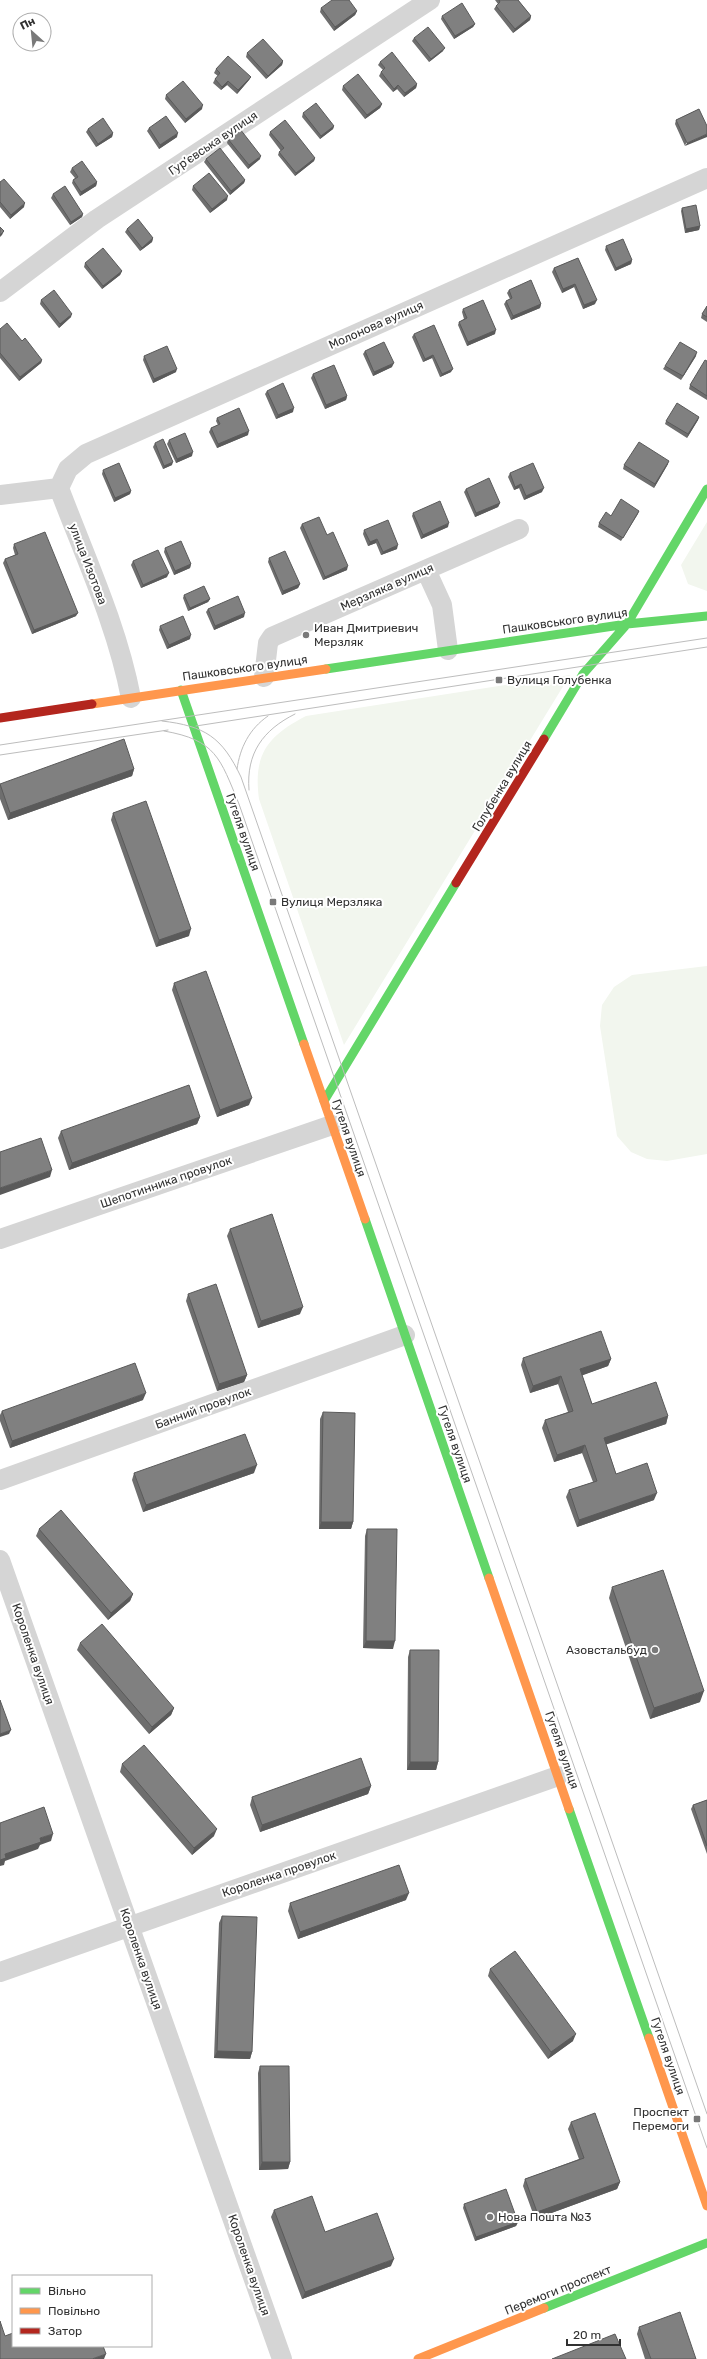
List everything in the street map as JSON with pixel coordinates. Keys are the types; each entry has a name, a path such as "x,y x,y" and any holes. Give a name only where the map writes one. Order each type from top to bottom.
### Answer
{"main road":[{"name":"Голубенка вулиця","path":"324,1101 583,674 627,624 707,489"},
{"name":"Пашковського вулиця","path":"0,718 264,677 627,624 707,616"},
{"name":"Гугеля вулиця","path":"181,690 707,2206"},
{"name":"Перемоги проспект","path":"418,2359 707,2243"}],"street":[{"name":"Гур’євська вулиця","path":"0,292 97,219 430,0"},
{"name":"Молонова вулиця","path":"59,488 68,469 86,454 707,178"},
{"path":"0,495 59,488"},
{"name":"улица Изотова","path":"59,488 113,631 125,669 131,698"},
{"name":"Мерзляка вулиця","path":"264,677 268,643 272,637 519,529"},
{"path":"426,570 442,605 448,650"},
{"name":"Шепотинника провулок","path":"0,1239 332,1125"},
{"name":"Банний провулок","path":"0,1480 405,1335"},
{"name":"Короленка вулиця","path":"0,1560 282,2359"},
{"name":"Короленка провулок","path":"0,1972 558,1776"}],"shaded area":[{"path":"707,522 707,591 688,584 681,565"},
{"path":"570,675 344,1045 259,799 258,770 266,748 272,739 281,731 306,716"},
{"path":"707,966 707,1154 667,1161 647,1159 631,1152 617,1136 600,1026 602,1005 614,987 632,975"}],"building":[{"path":"332,0 349,0 357,11 335,27 321,8"},
{"path":"499,0 518,0 531,16 515,29 496,6 500,2"},
{"path":"462,3 475,24 455,36 442,16"},
{"path":"428,27 445,48 431,59 414,38"},
{"path":"263,39 283,61 268,76 247,53"},
{"path":"392,52 417,84 405,93 398,85 394,89 381,72 385,68 380,62"},
{"path":"228,56 251,77 238,90 228,81 222,87 215,79 220,73 216,69"},
{"path":"358,74 382,104 367,115 343,86"},
{"path":"183,81 203,105 186,119 166,95"},
{"path":"316,103 334,126 321,136 303,113"},
{"path":"699,109 707,126 707,134 687,143 676,120"},
{"path":"166,116 178,133 160,145 149,128"},
{"path":"103,118 113,133 98,144 88,129"},
{"path":"285,120 315,158 296,173 279,152 284,148 270,132"},
{"path":"240,129 261,156 249,165 228,139"},
{"path":"220,148 245,180 231,191 206,159"},
{"path":"82,161 97,182 81,192 73,180 78,177 72,168"},
{"path":"209,173 228,196 212,209 193,186"},
{"path":"4,179 25,203 11,215 0,202 0,182"},
{"path":"65,186 83,214 71,222 53,194"},
{"path":"696,205 700,226 686,229 682,208"},
{"path":"138,219 153,238 142,248 127,229"},
{"path":"0,227 4,231 0,235"},
{"path":"623,239 632,260 616,268 606,246"},
{"path":"103,248 122,271 103,286 85,263"},
{"path":"578,258 597,300 584,305 575,284 563,289 554,268"},
{"path":"531,280 541,304 513,316 506,301 512,298 509,290"},
{"path":"54,290 72,314 60,324 41,300"},
{"path":"483,300 496,330 468,342 459,322 467,318 463,309"},
{"path":"707,306 707,317 702,314"},
{"path":"7,323 22,341 25,338 42,360 20,377 0,353 0,329"},
{"path":"434,325 453,369 442,374 433,355 425,359 414,334"},
{"path":"384,342 394,363 374,372 365,351"},
{"path":"680,342 697,352 683,376 665,366"},
{"path":"167,346 177,369 154,379 144,356"},
{"path":"705,360 707,361 707,396 690,385"},
{"path":"334,365 347,396 326,405 313,374"},
{"path":"283,383 294,408 278,415 267,391"},
{"path":"677,403 699,417 688,434 666,421"},
{"path":"239,408 249,431 218,444 211,428 220,424 217,418"},
{"path":"185,433 193,452 177,459 169,440"},
{"path":"163,439 173,462 164,466 155,443"},
{"path":"639,442 669,461 655,484 624,465"},
{"path":"119,463 131,491 115,498 103,470"},
{"path":"533,463 544,488 526,496 521,484 515,487 510,473"},
{"path":"489,478 500,503 476,513 466,489"},
{"path":"621,499 639,511 623,538 599,523 606,512 611,516"},
{"path":"440,501 449,523 423,535 413,513"},
{"path":"319,517 327,535 333,532 348,566 325,577 302,524"},
{"path":"388,520 398,545 383,552 377,539 370,542 364,530"},
{"path":"45,532 78,613 34,630 5,559 18,554 14,544"},
{"path":"181,541 191,564 175,571 165,548"},
{"path":"158,550 169,573 143,585 133,561"},
{"path":"285,551 300,584 283,591 269,558"},
{"path":"204,586 210,599 190,608 184,595"},
{"path":"238,596 245,613 215,626 208,609"},
{"path":"183,616 191,635 169,645 160,626"},
{"path":"124,739 134,769 10,813 0,784"},
{"path":"146,801 191,929 159,940 113,813"},
{"path":"206,971 252,1098 220,1110 174,983"},
{"path":"189,1085 200,1117 72,1163 61,1131"},
{"path":"41,1138 52,1170 0,1188 0,1152"},
{"path":"272,1214 303,1307 261,1321 230,1229"},
{"path":"216,1284 247,1375 219,1384 188,1294"},
{"path":"601,1331 611,1359 580,1369 592,1404 656,1382 668,1416 604,1438 616,1474 647,1463 657,1493 579,1520 569,1490 597,1481 585,1445 557,1455 545,1420 573,1411 561,1376 533,1386 523,1358"},
{"path":"135,1363 146,1393 12,1441 2,1411"},
{"path":"323,1412 355,1413 353,1522 321,1522"},
{"path":"245,1434 257,1465 146,1505 134,1473"},
{"path":"61,1510 133,1594 111,1613 39,1529"},
{"path":"367,1529 397,1529 395,1641 366,1641"},
{"path":"663,1570 704,1691 654,1708 612,1587"},
{"path":"102,1624 174,1708 152,1727 80,1643"},
{"path":"410,1650 439,1650 438,1762 410,1762"},
{"path":"0,1700 11,1730 0,1734"},
{"path":"144,1745 217,1829 194,1848 122,1764"},
{"path":"361,1758 371,1786 262,1825 252,1797"},
{"path":"707,1800 707,1846 693,1805"},
{"path":"44,1807 53,1834 40,1838 41,1842 5,1854 6,1858 0,1860 0,1823"},
{"path":"399,1865 409,1893 300,1932 290,1903"},
{"path":"222,1916 257,1917 252,2052 217,2051"},
{"path":"515,1951 576,2034 551,2052 490,1969"},
{"path":"260,2066 289,2066 290,2162 262,2162"},
{"path":"595,2113 620,2182 537,2212 525,2179 584,2158 571,2122"},
{"path":"506,2189 518,2222 476,2237 464,2204"},
{"path":"312,2196 325,2232 377,2213 394,2259 305,2292 274,2210"},
{"path":"680,2312 696,2359 651,2359 639,2327"},
{"path":"0,2321 5,2336 12,2333 12,2347 103,2347 106,2354 92,2359 0,2359"},
{"path":"615,2334 626,2359 552,2359"}],"tram line":[{"path":"0,745 707,638"},
{"path":"196,726 707,647"},
{"path":"249,790 250,765 259,744 274,727 295,714"},
{"path":"237,769 240,754 246,740 261,721 268,716"},
{"path":"162,721 190,726 201,730 210,736 227,752 241,777 707,2114"},
{"path":"0,755 168,730"},
{"path":"164,731 181,735 206,746 221,763 239,804 707,2148"}],"traffic: fast":[{"path":"326,669 627,624 707,489"},
{"path":"544,739 583,674 627,624 707,616"},
{"path":"181,690 304,1044"},
{"path":"324,1101 456,883"},
{"path":"365,1219 489,1578"},
{"path":"569,1809 649,2038"},
{"path":"544,2308 707,2243"}],"traffic: slow":[{"path":"92,704 326,669"},
{"path":"304,1044 365,1219"},
{"path":"489,1578 569,1809"},
{"path":"649,2038 707,2206"},
{"path":"418,2359 544,2308"}],"traffic: jam":[{"path":"0,718 92,704"},
{"path":"456,883 544,739"}],"place":[{"name":"Иван Дмитриевич Мерзляк","path":"306,635"},
{"name":"Вулиця Голубенка","path":"499,680"},
{"name":"Вулиця Мерзляка","path":"273,902"},
{"name":"Азовстальбуд","path":"655,1650"},
{"name":"Проспект Перемоги","path":"697,2119"},
{"name":"Нова Пошта №3","path":"490,2217"}]}
